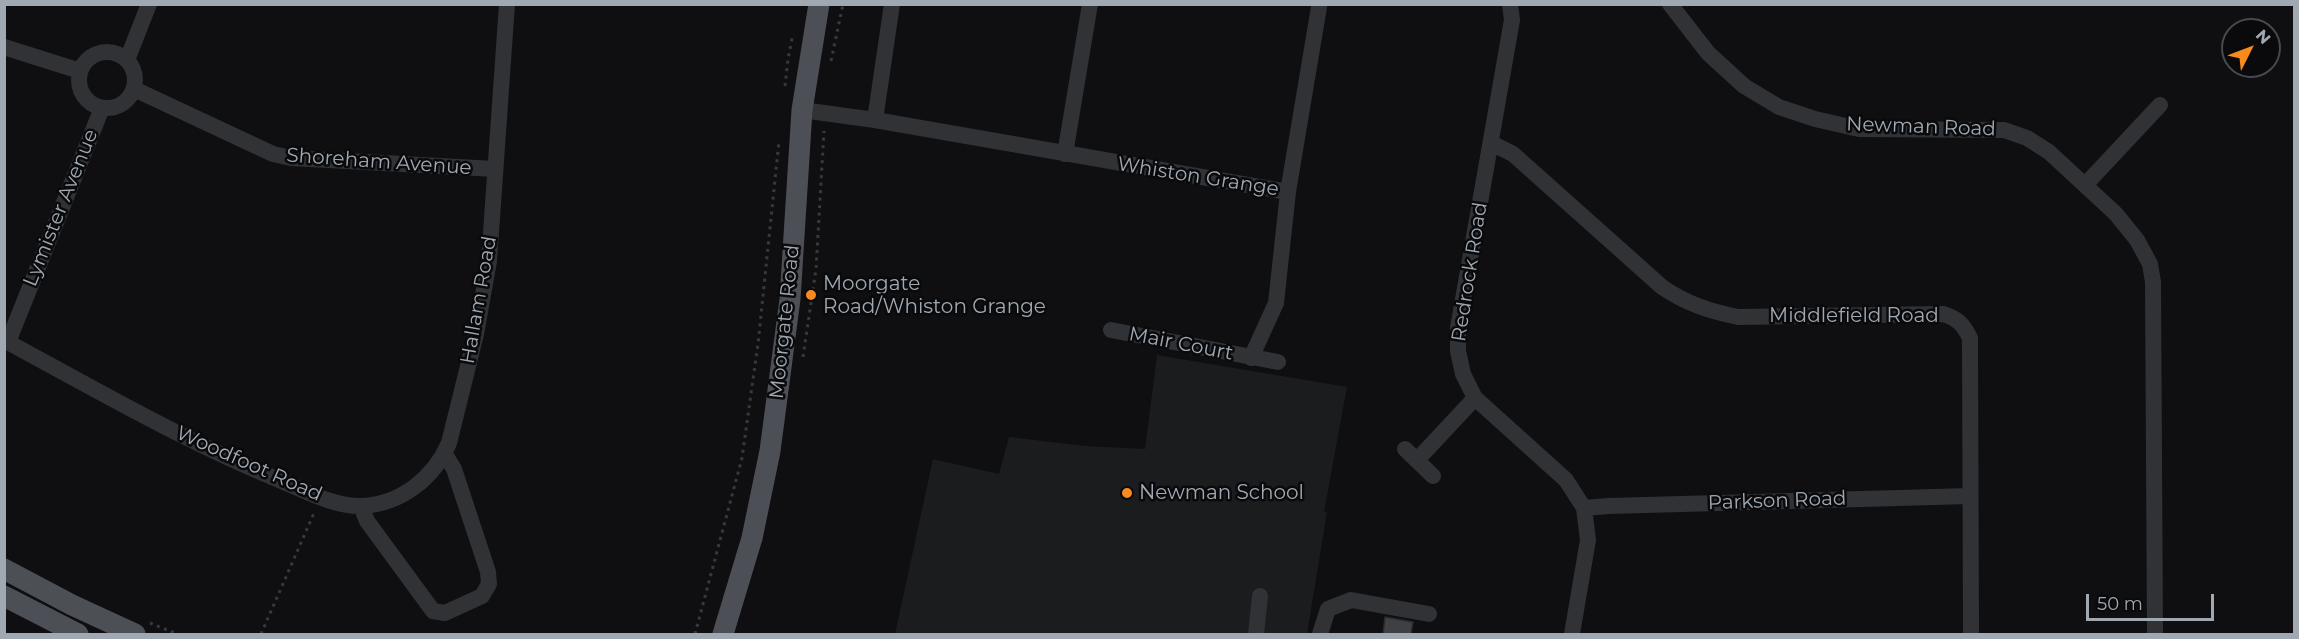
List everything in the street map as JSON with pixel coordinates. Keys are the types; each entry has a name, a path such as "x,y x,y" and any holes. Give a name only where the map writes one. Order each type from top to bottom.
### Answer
{"main road":[{"name":"Moorgate Road","path":"723,634 752,538 770,451 786,344 802,110 819,4"},
{"path":"4,569 72,605 135,634"},
{"path":"4,596 78,634"}],"street":[{"path":"127,60 149,4"},
{"name":"Hallam Road","path":"361,506 394,500 412,489 428,477 444,453 476,334 489,261 507,4"},
{"path":"875,120 892,4"},
{"path":"1065,154 1090,4"},
{"name":"Redrock Road","path":"1510,4 1512,20 1458,328 1458,351 1463,374 1476,398 1566,480 1584,508 1588,540 1572,634"},
{"name":"Newman Road","path":"1670,4 1708,53 1744,86 1779,107 1815,119 1859,129 2004,130 2027,138 2049,152 2086,184 2116,214 2137,240 2150,264 2153,282 2155,634"},
{"name":"Whiston Grange","path":"802,110 875,120 1288,192 1319,7"},
{"path":"4,47 80,71 91,56 109,51 127,60 134,73 134,89"},
{"name":"Lymister Avenue","path":"80,71 79,87 82,94 94,105 102,108 121,104 134,89"},
{"name":"Shoreham Avenue","path":"134,89 273,154 291,158 495,169"},
{"path":"2086,184 2160,105"},
{"name":"Lymister Avenue","path":"6,341 102,108"},
{"name":"Middlefield Road","path":"1491,143 1513,153 1662,287 1682,301 1713,312 1738,317 1943,314 1955,318 1965,327 1970,338 1971,634"},
{"name":"Mair Court","path":"1251,358 1276,303 1288,192"},
{"name":"Mair Court","path":"1111,330 1278,362"},
{"name":"Woodfoot Road","path":"6,341 248,467 321,498 361,506"},
{"path":"1433,476 1411,454 1476,398"},
{"path":"361,506 367,521 433,611 445,613 482,596 489,585 488,572 454,469 444,453"},
{"name":"Parkson Road","path":"1584,508 1970,496"},
{"path":"1256,634 1260,596"},
{"path":"1320,634 1328,609 1351,600 1429,614"}],"path":[{"path":"784,92 795,26"},
{"path":"695,634 742,458 758,344 780,136"},
{"path":"261,634 321,498"}],"shaded area":[{"name":"Newman School","path":"1157,355 1347,387 1324,512 1327,512 1307,634 895,634 933,459 999,474 1009,437 1085,446 1145,449"}],"building":[{"path":"1385,617 1413,622 1411,634 1383,634"}],"place":[{"name":"Moorgate Road/Whiston Grange","path":"811,295"},
{"name":"Newman School","path":"1127,493"}]}
